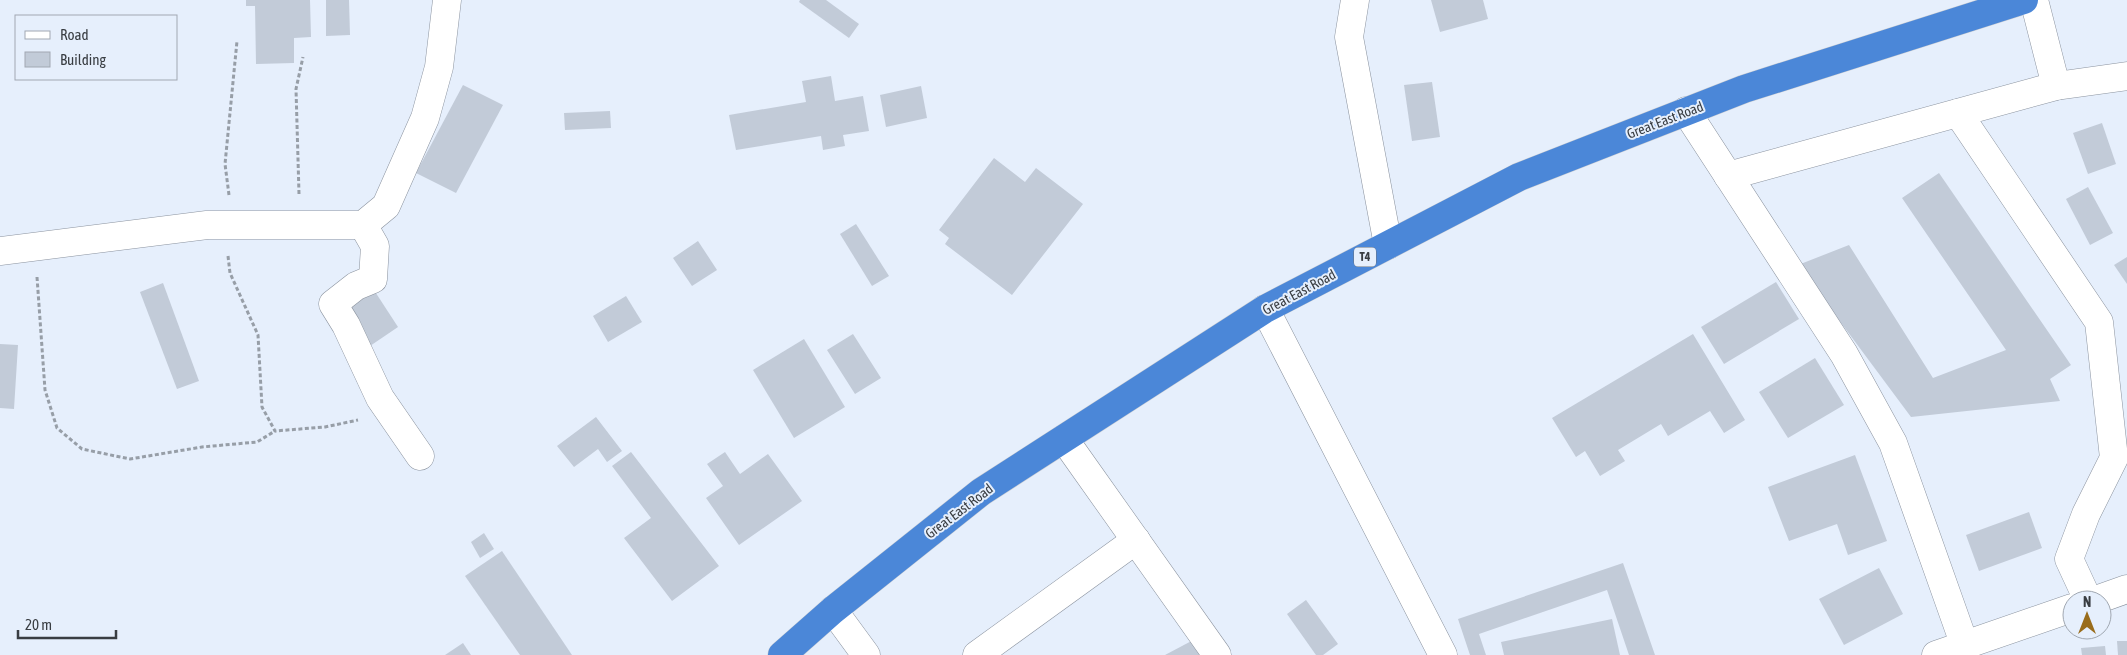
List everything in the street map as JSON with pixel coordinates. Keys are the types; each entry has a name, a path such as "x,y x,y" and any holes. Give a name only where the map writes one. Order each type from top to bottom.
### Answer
{"highway":[{"name":"Great East Road","path":"782,655 833,610 981,492 1265,309 1518,177 1744,89 2024,0"}],"street":[{"path":"0,251 206,225 363,225 386,206 425,118 439,67 447,0"},
{"path":"1355,0 1349,37 1388,245"},
{"path":"2034,0 2056,86"},
{"path":"1728,176 2056,86 2127,76"},
{"path":"1686,111 1844,354 1894,443 1965,646"},
{"path":"1958,113 2099,322 2114,458 2086,514 2069,559 2083,590"},
{"path":"363,225 375,246 373,279 356,286 333,304 346,325 385,406 420,456"},
{"path":"1265,309 1443,655"},
{"path":"1064,439 1217,655"},
{"path":"978,655 1136,540"},
{"path":"2112,594 2127,589"},
{"path":"833,610 866,655"},
{"path":"1936,655 2062,612"}],"path":[{"path":"237,41 226,164 230,273 258,335 262,407 275,431"},
{"path":"299,225 296,89 303,57"},
{"path":"35,247 44,390 57,428 82,449 130,459 202,447 257,442 275,431 325,427 360,419 385,406"}],"building":[{"path":"246,0 310,0 311,37 294,38 294,63 256,64 255,6 246,6"},
{"path":"326,0 349,0 350,35 326,36"},
{"path":"800,0 826,0 859,24 849,38 799,2"},
{"path":"1431,0 1483,0 1488,19 1440,32"},
{"path":"831,76 835,101 863,96 869,131 843,135 845,146 823,150 821,136 736,150 729,115 806,102 802,81"},
{"path":"1432,82 1440,137 1412,141 1404,85"},
{"path":"463,85 503,105 456,193 416,173"},
{"path":"921,86 927,118 886,127 880,95"},
{"path":"610,111 611,128 565,130 564,113"},
{"path":"2102,123 2116,164 2088,174 2073,133"},
{"path":"994,158 1025,182 1036,168 1083,204 1012,295 945,244 949,238 939,230"},
{"path":"1939,173 2071,365 2050,379 2060,401 1911,417 1798,265 1849,245 1933,378 2006,350 1902,198"},
{"path":"2088,187 2113,233 2090,245 2066,199"},
{"path":"856,224 889,276 872,286 840,234"},
{"path":"698,241 717,270 692,286 673,258"},
{"path":"2127,257 2127,284 2114,265"},
{"path":"1776,282 1799,319 1724,364 1701,327"},
{"path":"163,283 199,381 177,389 140,292"},
{"path":"370,284 398,327 370,346 341,303"},
{"path":"626,296 642,322 608,342 593,316"},
{"path":"853,334 881,378 855,394 827,350"},
{"path":"1693,334 1745,420 1724,433 1710,411 1668,436 1661,424 1618,450 1625,461 1600,476 1585,451 1576,457 1552,418"},
{"path":"804,339 845,407 794,438 753,370"},
{"path":"0,344 18,345 14,409 0,408"},
{"path":"1815,358 1844,405 1788,438 1759,392"},
{"path":"596,417 622,451 607,462 598,449 574,467 557,446"},
{"path":"631,452 719,566 672,601 624,538 651,518 612,466"},
{"path":"725,452 740,474 768,454 802,501 739,545 706,498 723,486 707,464"},
{"path":"1855,455 1887,541 1848,555 1837,524 1789,541 1768,487"},
{"path":"2029,512 2042,548 1979,571 1966,535"},
{"path":"484,533 494,549 480,558 471,542"},
{"path":"502,551 572,655 520,655 465,576"},
{"path":"1623,563 1655,655 1629,655 1607,590 1479,634 1486,655 1470,655 1458,619"},
{"path":"1879,568 1903,614 1844,645 1819,599"},
{"path":"1306,600 1338,644 1323,655 1316,655 1287,614"},
{"path":"1612,619 1620,655 1504,655 1501,642"},
{"path":"1199,637 1209,655 1165,655"},
{"path":"2117,641 2127,641 2127,655 2118,655"},
{"path":"463,643 471,655 445,655"},
{"path":"2105,646 2106,655 2082,655 2081,648"}]}
